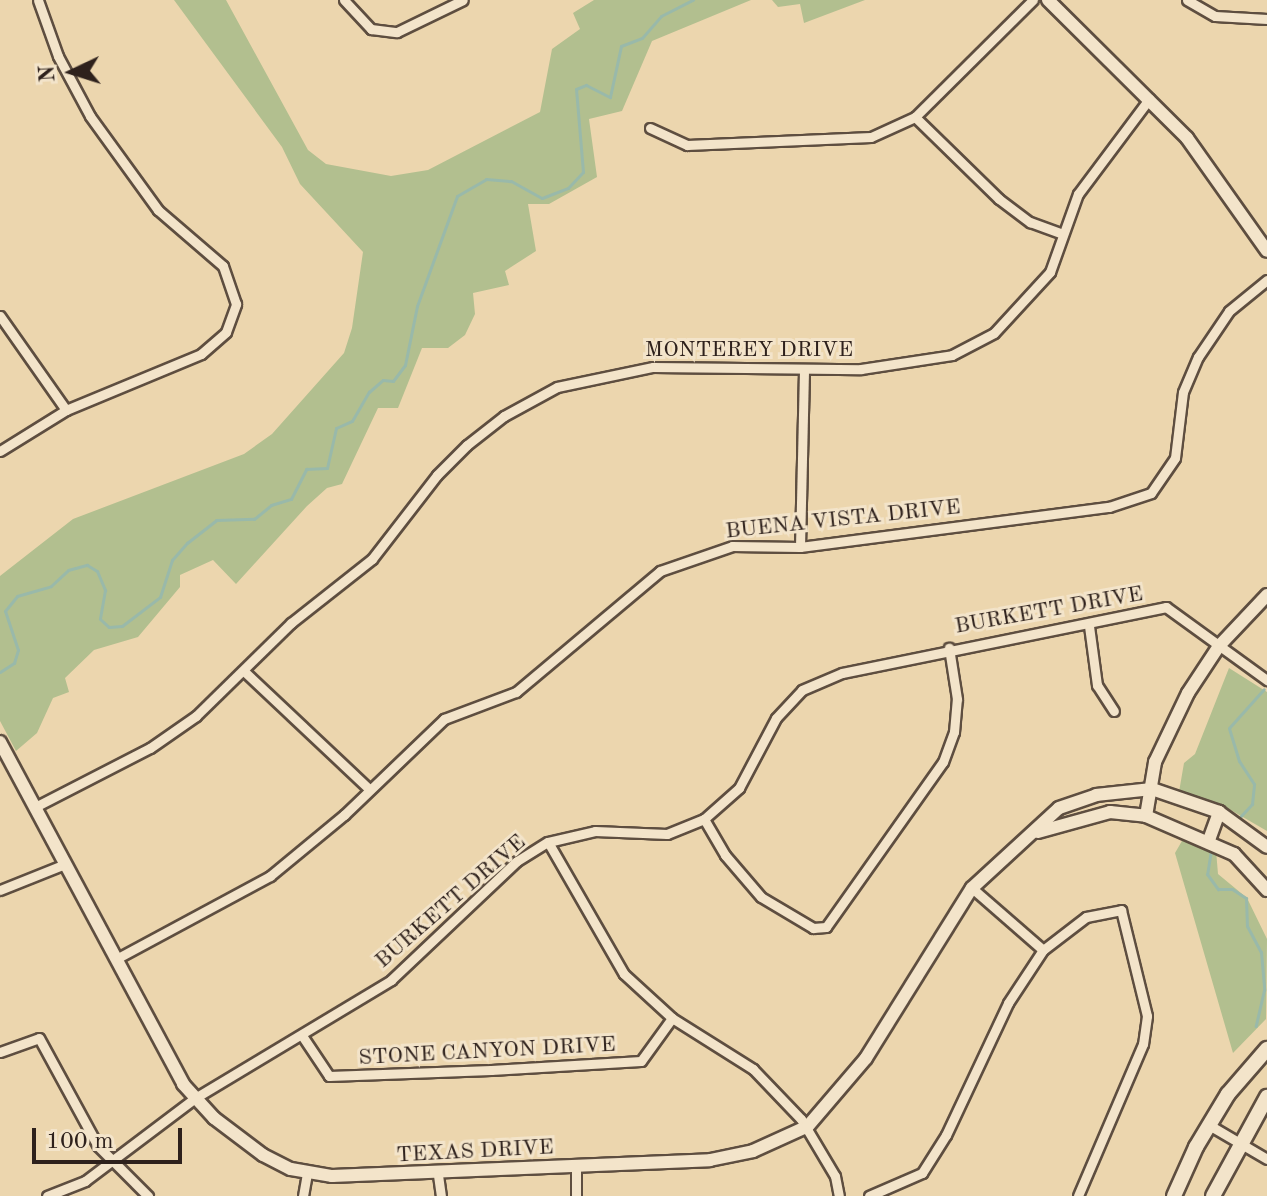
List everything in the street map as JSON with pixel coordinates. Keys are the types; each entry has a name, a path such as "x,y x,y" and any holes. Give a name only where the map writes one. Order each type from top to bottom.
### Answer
{"main road":[{"path":"1174,1196 1209,1125 1267,1049"},
{"path":"1213,1196 1239,1141 1267,1097"}],"street":[{"path":"0,451 66,410 201,354 226,332 236,304 223,266 158,210 90,116 58,56 38,0"},
{"path":"344,0 371,29 413,28 463,0"},
{"path":"650,128 687,145 803,138 836,142 871,137 915,117 1033,0"},
{"path":"1048,0 1107,63 1149,99 1211,167 1267,251"},
{"path":"1187,0 1215,16 1267,19"},
{"name":"MONTEREY DRIVE","path":"35,807 176,732 245,672 291,623 372,559 437,475 467,445 504,416 557,387 653,367 804,373 952,355 994,333 1050,272 1078,194 1149,99"},
{"path":"915,117 999,199 1030,222 1063,234"},
{"name":"BUENA VISTA DRIVE","path":"116,959 270,876 444,719 516,692 660,571 732,546 800,547 1122,504 1151,493 1168,474 1177,451 1183,392 1198,357 1229,311 1267,280"},
{"path":"0,316 66,410"},
{"path":"800,547 804,373"},
{"path":"1146,816 1155,762 1198,676 1219,646 1267,595"},
{"name":"BURKETT DRIVE","path":"47,1196 85,1181 195,1098 303,1037 391,980 517,861 548,842 595,831 667,834 704,819 739,788 776,718 802,690 842,673 949,648 1089,626 1166,607 1267,680"},
{"path":"1089,626 1097,685 1114,711"},
{"path":"704,819 725,855 761,897 813,928 826,927 943,762 954,732 957,699 949,648"},
{"path":"245,672 369,789"},
{"name":"TEXAS DRIVE","path":"0,742 168,1058 195,1098 263,1155 307,1174 438,1175 730,1157 808,1126 866,1058 972,888 1059,808 1096,795 1152,789 1219,812 1263,844"},
{"name":"TEXAS DRIVE","path":"1035,833 1110,812 1146,816 1209,840 1240,859 1267,890"},
{"path":"1209,840 1219,812"},
{"path":"548,842 592,925 624,974 672,1018 753,1069 808,1126 835,1176 839,1196"},
{"path":"1240,859 1248,846 1263,844"},
{"path":"0,890 65,864"},
{"path":"972,888 1043,950"},
{"path":"869,1196 922,1173 946,1135 1008,1003 1043,950 1086,917 1121,910 1147,1016 1143,1044 1078,1196"},
{"name":"STONE CANYON DRIVE","path":"303,1037 329,1076 475,1071 641,1061 672,1018"},
{"path":"0,1052 39,1038 82,1122 110,1161 148,1196"},
{"path":"1209,1125 1267,1159"},
{"path":"576,1168 576,1196"},
{"path":"303,1196 307,1174"},
{"path":"438,1175 441,1196"}],"green space":[{"path":"174,0 226,0 308,150 326,164 391,176 428,170 540,112 552,49 580,29 573,13 594,0 751,0 652,41 622,111 589,119 597,177 549,204 528,204 536,251 505,271 509,285 473,293 475,314 465,335 448,348 422,348 398,408 378,408 342,484 327,488 307,506 236,584 213,560 180,575 180,587 138,637 94,650 65,678 69,692 53,698 37,733 16,751 0,721 0,576 73,519 244,454 272,434 344,353 352,328 363,252 300,184 282,147"},
{"path":"772,0 865,0 804,23 800,4 778,7"},
{"path":"1229,668 1267,692 1267,831 1222,805 1179,792 1184,763 1195,754"},
{"path":"1186,834 1216,850 1218,874 1247,898 1267,939 1266,1019 1233,1053 1175,853"}],"waterway":[{"path":"0,672 14,663 18,650 5,611 17,596 51,586 68,570 87,565 97,571 105,590 100,619 109,627 122,626 160,597 172,560 187,543 216,520 254,519 271,505 291,499 306,469 327,468 336,428 352,421 369,392 383,380 393,381 405,365 417,306 457,196 486,179 511,181 542,198 568,188 583,172 576,89 586,85 610,97 621,46 642,38 661,16 693,0"},
{"path":"1240,817 1252,804 1254,784 1239,761 1229,728 1264,689"},
{"path":"1211,850 1207,874 1218,889 1232,889 1246,898 1247,926 1261,952 1264,990 1256,1026"}]}
